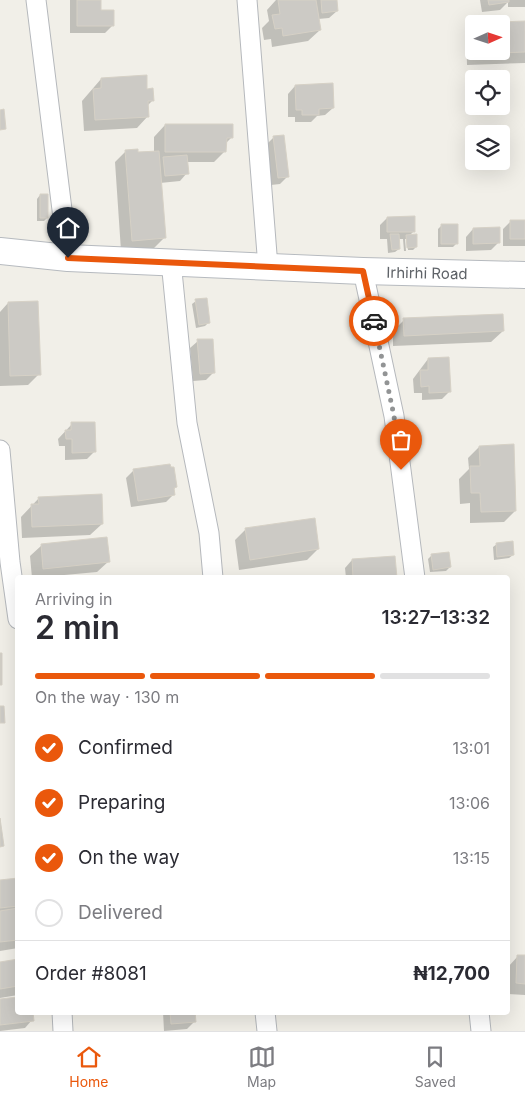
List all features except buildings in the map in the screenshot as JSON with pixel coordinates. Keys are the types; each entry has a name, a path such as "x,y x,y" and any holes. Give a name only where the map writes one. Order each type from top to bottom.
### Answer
{"street":[{"path":"36,0 68,258"},
{"path":"247,0 268,267"},
{"name":"Irhirhi Road","path":"0,251 68,258 171,261 363,271 525,275"},
{"path":"171,261 187,423 209,533 213,575"},
{"path":"363,271 394,416 416,575"},
{"path":"0,450 15,597"},
{"path":"62,1015 63,1031"},
{"path":"265,1015 268,1031"},
{"path":"479,1015 481,1031"}],"way so far":[{"path":"374,321 394,416 401,470"}],"route":[{"path":"68,258 171,261 363,271 374,321"}]}
